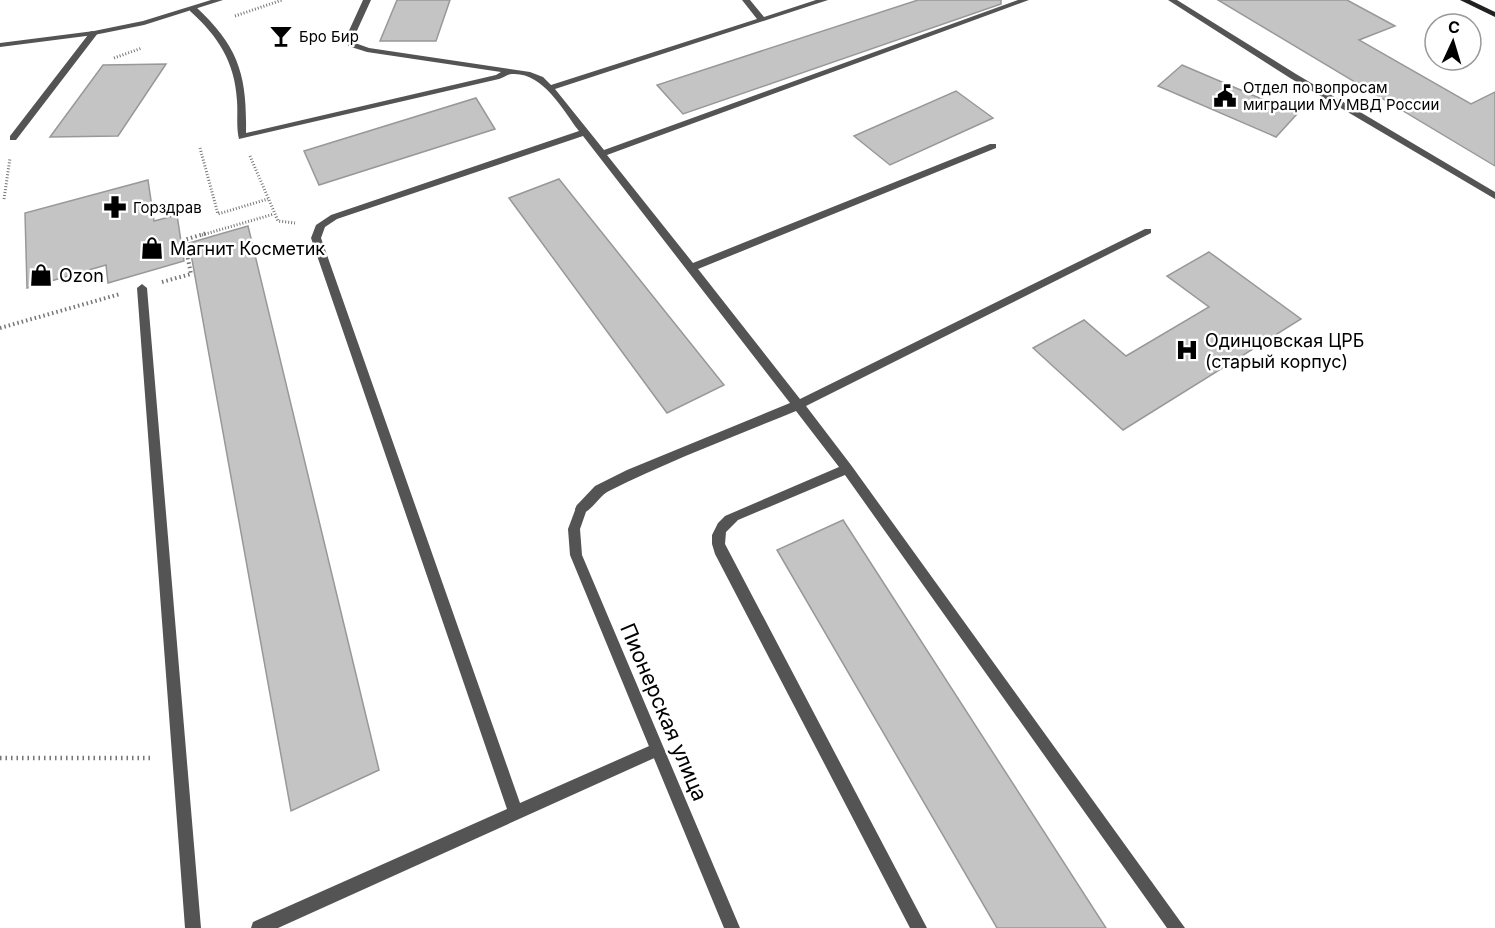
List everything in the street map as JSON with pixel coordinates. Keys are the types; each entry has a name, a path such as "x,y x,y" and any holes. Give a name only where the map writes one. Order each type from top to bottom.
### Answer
{"street":[{"path":"0,45 94,33 144,23 219,0"},
{"path":"368,0 351,35 351,44 367,50 530,74 550,88 847,469 1177,928"},
{"path":"746,0 762,20"},
{"path":"550,88 824,0"},
{"path":"602,153 1025,0"},
{"path":"1172,0 1293,76 1495,196"},
{"path":"1464,0 1495,15"},
{"path":"193,9 211,24 230,51 242,85 242,137 499,77 509,70"},
{"path":"13,138 94,33"},
{"path":"516,813 316,238 320,226 334,217 585,132"},
{"path":"691,268 993,146"},
{"path":"798,405 1148,231"},
{"path":"142,288 193,928"},
{"name":"Пионерская улица","path":"732,928 576,555 574,529 581,509 599,490 631,474 798,405"},
{"path":"847,469 734,516 725,521 719,530 717,540 720,550 919,928"},
{"path":"260,928 656,750"}],"path":[{"path":"242,137 278,221 320,226"},
{"path":"4,199 13,138"},
{"path":"200,148 219,214 268,199"},
{"path":"0,328 190,274 184,240 274,214"},
{"path":"0,758 179,758"}],"building":[{"path":"397,0 450,0 436,41 380,41"},
{"path":"918,0 1001,0 1001,4 683,114 657,85"},
{"path":"1218,0 1347,0 1395,26 1359,40 1471,104 1495,92 1495,166"},
{"path":"166,64 118,136 50,137 103,65"},
{"path":"1182,65 1297,114 1276,137 1158,86"},
{"path":"956,91 993,118 890,165 854,136"},
{"path":"476,98 495,129 319,185 304,151"},
{"path":"559,179 724,385 667,413 509,198"},
{"path":"148,180 154,221 177,215 184,261 108,283 106,265 27,288 25,213"},
{"path":"248,226 379,770 291,811 189,243"},
{"path":"1209,252 1301,319 1123,430 1033,348 1084,320 1126,356 1209,307 1167,276"},
{"path":"843,520 1106,928 997,928 777,550"}],"place":[{"name":"Бро Бир","path":"281,36"},
{"name":"Отдел по вопросам миграции МУ МВД России","path":"1225,96"},
{"name":"Горздрав","path":"115,207"},
{"name":"Магнит Косметик","path":"152,248"},
{"name":"Ozon","path":"41,275"},
{"name":"Одинцовская ЦРБ (старый корпус)","path":"1187,350"}]}
